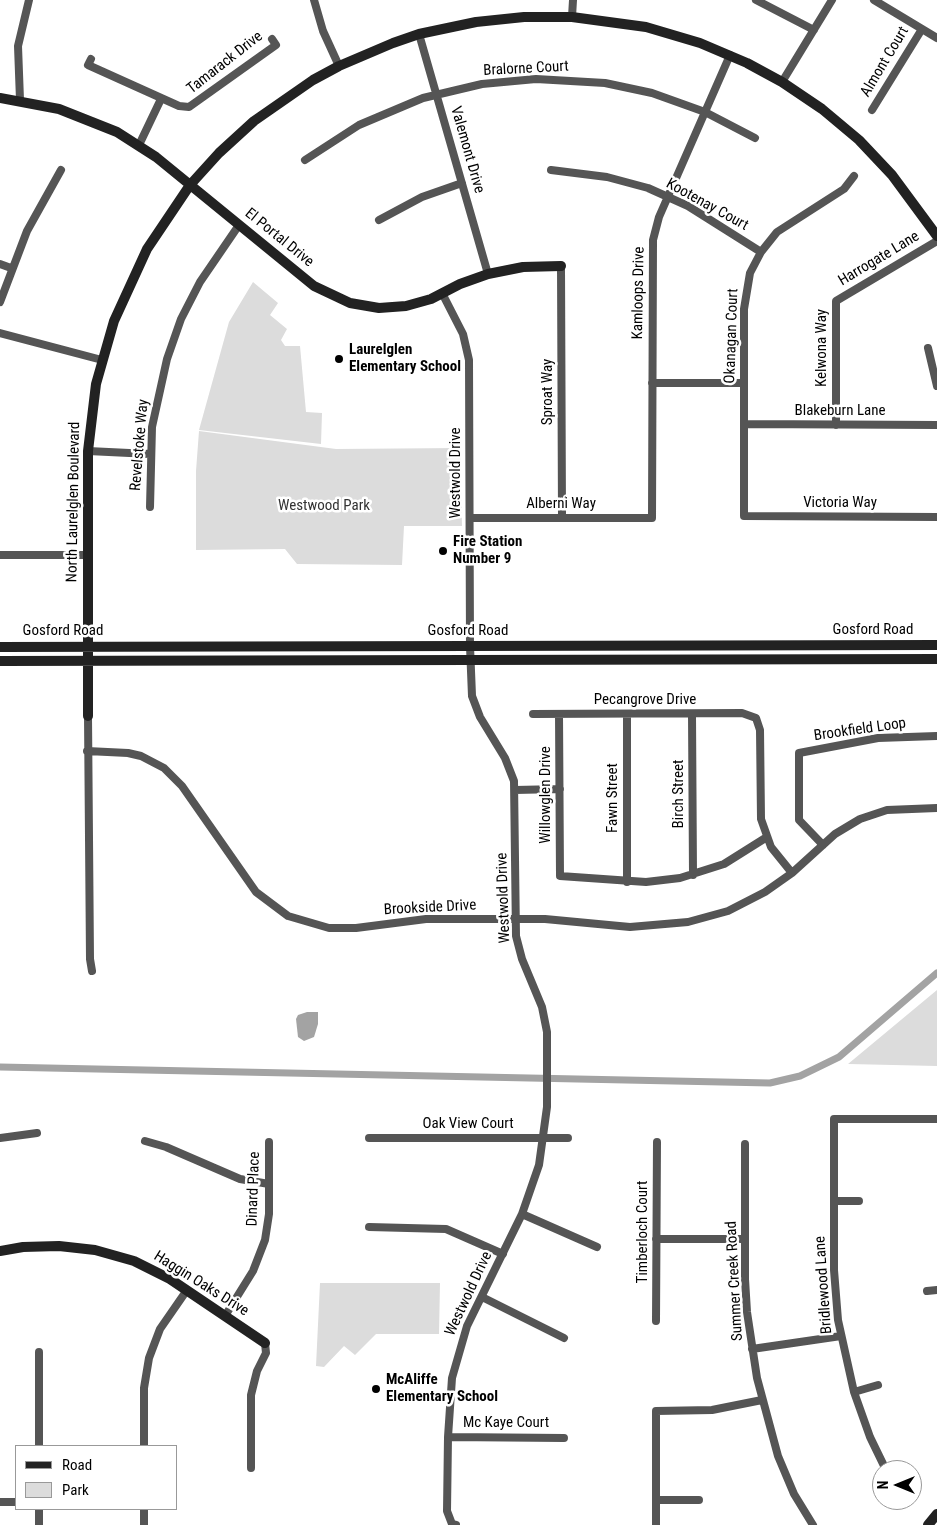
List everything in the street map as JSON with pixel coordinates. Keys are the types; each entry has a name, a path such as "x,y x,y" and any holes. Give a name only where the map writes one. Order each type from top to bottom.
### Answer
{"street":[{"path":"20,100 18,46 29,0"},
{"path":"314,0 323,31 339,66"},
{"path":"572,17 573,0"},
{"path":"756,0 814,30"},
{"path":"782,82 832,0"},
{"path":"874,0 937,38"},
{"name":"North Laurelglen Boulevard","path":"92,971 90,959 87,646 88,451 92,411 102,360 114,321 132,277 159,228 190,185 219,153 254,121 293,92 339,66 371,51 419,34 452,26 500,19 572,17 646,27 700,43 730,55 782,82 822,109 876,157 908,193 937,236"},
{"name":"Almont Court","path":"872,110 922,29"},
{"name":"Valemont Drive","path":"419,34 488,274"},
{"name":"Tamarack Drive","path":"91,59 88,64 161,99 178,106 194,105 276,44 272,39"},
{"name":"Kamloops Drive","path":"652,518 653,240 659,217 730,55"},
{"name":"Bralorne Court","path":"305,160 366,122 403,105 436,94 509,80 564,79 626,87 652,93 704,112 756,138"},
{"name":"El Portal Drive","path":"0,98 20,100 79,115 117,132 139,146 190,185 314,286 350,303 379,308 418,304 488,274 523,267 561,266"},
{"path":"139,146 161,99"},
{"path":"0,302 27,231 60,170"},
{"name":"Kootenay Court","path":"551,170 607,177 668,196 706,216 761,252"},
{"name":"Okanagan Court","path":"744,516 744,298 750,273 761,252 777,232 844,189 854,176"},
{"path":"379,220 422,197 462,182"},
{"name":"Revelstoke Way","path":"150,507 150,454 157,399 174,339 200,282 239,224"},
{"name":"Harrogate Lane","path":"836,301 937,241"},
{"path":"0,264 12,268"},
{"name":"Sproat Way","path":"561,266 562,518"},
{"name":"Westwold Drive","path":"442,293 461,327 469,360 470,683 476,708 505,758 515,790 516,919 519,948 545,1018 546,1070 544,1138 539,1165 522,1214 467,1326 456,1362 449,1398 447,1511 454,1524"},
{"name":"Kelwona Way","path":"836,301 836,424"},
{"path":"0,333 102,360"},
{"path":"928,348 937,386"},
{"path":"652,383 744,383"},
{"name":"Blakeburn Lane","path":"744,424 937,425"},
{"path":"88,451 150,454"},
{"name":"Victoria Way","path":"744,516 937,517"},
{"name":"Alberni Way","path":"470,518 652,518"},
{"path":"0,555 88,555"},
{"name":"Gosford Road","path":"0,647 937,645"},
{"name":"Gosford Road","path":"0,661 937,659"},
{"name":"Pecangrove Drive","path":"533,714 742,713 756,718 760,730 760,809 767,837"},
{"name":"Willowglen Drive","path":"560,714 560,876 627,882"},
{"name":"Fawn Street","path":"626,714 627,882"},
{"name":"Birch Street","path":"692,714 693,875"},
{"name":"Brookfield Loop","path":"823,845 799,820 799,753 878,738 937,736"},
{"name":"Brookside Drive","path":"88,750 128,753 141,756 164,768 182,786 256,892 277,909 301,922 315,926 344,929 426,919 516,919 630,926 688,922 710,917 747,902 792,873 847,825 873,813 900,808 937,808"},
{"path":"515,790 560,790"},
{"path":"627,882 663,881 693,875 724,864 767,837 778,857 792,873"},
{"name":"Bridlewood Lane","path":"881,1460 870,1437 854,1392 841,1336 834,1270 834,1119 937,1119"},
{"path":"0,1138 37,1133"},
{"name":"Oak View Court","path":"369,1138 568,1138"},
{"path":"145,1141 166,1147 240,1179 269,1184"},
{"name":"Dinard Place","path":"225,1316 246,1285 260,1257 267,1227 269,1142"},
{"name":"Timberloch Court","path":"656,1322 657,1142"},
{"name":"Summer Creek Road","path":"745,1144 745,1279 752,1349 762,1400 785,1475 812,1525"},
{"path":"834,1201 859,1201"},
{"path":"522,1214 597,1247"},
{"path":"368,1227 446,1229 503,1254"},
{"path":"656,1239 745,1239"},
{"name":"Haggin Oaks Drive","path":"0,1251 39,1246 95,1250 140,1264 187,1290 265,1343"},
{"path":"144,1445 144,1388 149,1358 160,1329 187,1290"},
{"path":"927,1291 937,1290"},
{"path":"482,1297 564,1338"},
{"path":"752,1349 841,1336"},
{"path":"251,1468 251,1395 256,1371 266,1353 265,1343"},
{"path":"39,1352 39,1445"},
{"path":"854,1392 878,1385"},
{"path":"656,1525 656,1410 712,1410 762,1400"},
{"name":"Mc Kaye Court","path":"448,1437 564,1438"},
{"path":"656,1500 699,1500"},
{"path":"0,1502 15,1502"},
{"path":"39,1510 39,1525"},
{"path":"144,1510 144,1525"},
{"path":"928,1525 937,1514"}],"green space":[{"path":"253,282 278,303 270,315 287,329 281,340 285,346 300,346 306,412 322,413 321,444 199,430 229,322"},
{"name":"Westwood Park","path":"199,431 336,449 460,448 462,526 404,526 402,565 297,564 285,549 196,550 196,471"},
{"path":"937,990 937,1066 848,1064"},
{"path":"320,1283 440,1283 439,1334 376,1334 355,1355 344,1346 324,1367 316,1366"}],"shaded area":[{"path":"307,1012 318,1012 318,1024 314,1037 304,1041 298,1037 296,1019 298,1015"}],"waterway":[{"path":"0,1067 770,1083 800,1076 839,1057 937,973"}],"place":[{"name":"Laurelglen Elementary School","path":"339,359"},
{"name":"Fire Station Number 9","path":"443,551"},
{"name":"McAliffe Elementary School","path":"376,1389"}]}
